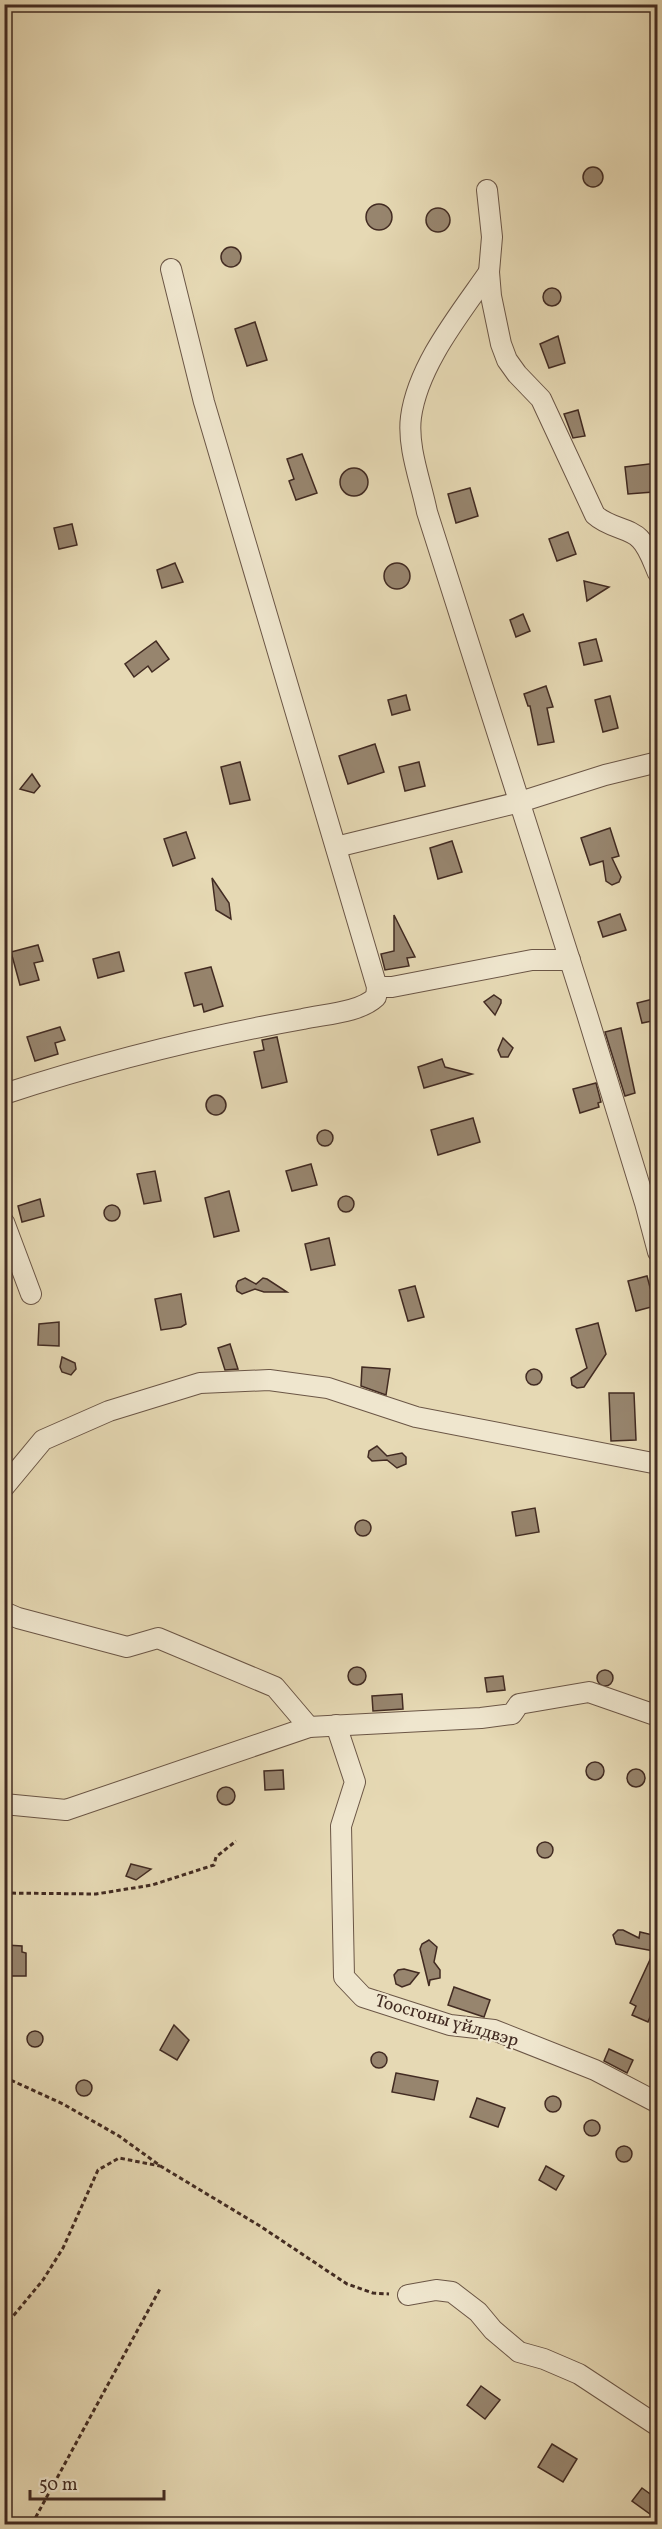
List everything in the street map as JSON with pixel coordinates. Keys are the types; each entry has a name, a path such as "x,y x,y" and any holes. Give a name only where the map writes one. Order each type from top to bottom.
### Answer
{"street":[{"path":"488,190 492,237 489,272 491,296 501,344 507,360 541,399 595,515 607,525 639,537 646,546 657,573"},
{"path":"4,1094 177,1044 336,1012 370,1003 376,996 377,987 204,402 171,269"},
{"path":"489,272 443,338 423,378 411,417 411,439 427,512 570,960 645,1203 657,1252"},
{"path":"336,847 520,802 604,775 657,762"},
{"path":"377,987 392,987 532,960 570,960"},
{"path":"4,1222 31,1294"},
{"path":"4,1487 44,1440 108,1411 200,1383 268,1380 328,1388 416,1417 657,1464"},
{"path":"4,1612 127,1647 158,1638 275,1687 309,1727"},
{"path":"4,1804 66,1810 309,1727 482,1718 512,1714 519,1704 589,1692 657,1716"},
{"name":"Тоосгоны үйлдвэр","path":"336,1725 355,1782 341,1826 344,1977 363,1997 450,2025 494,2030 595,2070 657,2103"},
{"path":"408,2295 436,2290 452,2292 478,2312 493,2330 519,2352 544,2359 579,2374 657,2426"}],"path":[{"path":"4,1893 96,1894 152,1885 214,1865 216,1857 236,1841"},
{"path":"4,2077 63,2104 119,2136 162,2167 260,2226 347,2284 373,2293 408,2295"},
{"path":"4,2327 44,2280 63,2248 98,2170 119,2158 162,2167"},
{"path":"32,2524 161,2287"}],"building":[{"path":"593,167 600,170 603,177 600,184 593,187 586,184 583,177 586,170"},
{"path":"379,204 388,208 392,217 388,226 379,230 370,226 366,217 370,208"},
{"path":"438,208 446,212 450,220 446,228 438,232 430,228 426,220 430,212"},
{"path":"231,247 238,250 241,257 238,264 231,267 224,264 221,257 224,250"},
{"path":"552,288 558,291 561,297 558,303 552,306 546,303 543,297 546,291"},
{"path":"255,322 267,360 247,366 235,329"},
{"path":"558,336 565,363 549,368 540,344"},
{"path":"578,410 585,436 573,438 564,414"},
{"path":"302,454 317,493 296,500 289,481 294,479 287,459"},
{"path":"657,463 657,477 652,477 653,492 628,494 625,467"},
{"path":"354,468 364,472 368,482 364,492 354,496 344,492 340,482 344,472"},
{"path":"470,488 478,516 456,523 448,494"},
{"path":"72,524 77,545 59,549 54,528"},
{"path":"568,532 576,554 557,561 549,539"},
{"path":"175,563 183,582 162,588 157,570"},
{"path":"397,563 406,567 410,576 406,585 397,589 388,585 384,576 388,567"},
{"path":"584,581 609,587 587,601"},
{"path":"523,614 530,631 516,637 510,620"},
{"path":"596,639 602,661 584,665 579,643"},
{"path":"156,641 169,659 152,672 148,666 134,677 125,664"},
{"path":"546,686 553,707 547,708 554,742 538,745 530,706 524,694"},
{"path":"406,695 410,710 392,715 388,700"},
{"path":"610,696 618,728 603,732 595,700"},
{"path":"375,744 384,772 348,784 339,756"},
{"path":"240,762 250,800 230,804 221,767"},
{"path":"419,762 425,786 405,791 399,767"},
{"path":"32,774 40,786 34,793 20,789"},
{"path":"610,828 619,856 612,858 621,877 619,882 612,885 606,881 603,861 590,865 581,838"},
{"path":"186,832 195,858 173,866 164,839"},
{"path":"452,841 462,872 438,879 430,848"},
{"path":"212,878 229,903 231,919 216,910"},
{"path":"620,914 626,930 603,937 598,922"},
{"path":"394,915 415,957 407,958 409,966 385,970 381,954 394,951"},
{"path":"38,945 43,961 34,963 39,980 20,985 11,952"},
{"path":"119,952 124,971 98,978 93,959"},
{"path":"211,967 223,1006 204,1012 202,1004 194,1006 185,973"},
{"path":"494,995 501,1000 495,1015 484,1002"},
{"path":"657,998 657,1020 642,1023 637,1003"},
{"path":"60,1027 65,1040 55,1043 58,1054 35,1061 27,1037"},
{"path":"621,1028 635,1093 625,1096 605,1032"},
{"path":"277,1037 287,1082 262,1088 254,1052 264,1050 262,1040"},
{"path":"503,1038 513,1048 508,1057 501,1057 498,1050"},
{"path":"442,1059 445,1067 472,1074 424,1088 418,1067"},
{"path":"596,1083 601,1102 598,1103 599,1107 580,1113 573,1089"},
{"path":"216,1095 223,1098 226,1105 223,1112 216,1115 209,1112 206,1105 209,1098"},
{"path":"473,1118 480,1142 438,1155 431,1130"},
{"path":"325,1130 331,1132 333,1138 331,1144 325,1146 319,1144 317,1138 319,1132"},
{"path":"311,1164 317,1185 292,1191 286,1171"},
{"path":"155,1171 161,1201 144,1204 137,1174"},
{"path":"229,1191 239,1231 214,1237 205,1198"},
{"path":"346,1196 352,1198 354,1204 352,1210 346,1212 340,1210 338,1204 340,1198"},
{"path":"40,1199 44,1216 22,1222 18,1206"},
{"path":"112,1205 118,1207 120,1213 118,1219 112,1221 106,1219 104,1213 106,1207"},
{"path":"329,1238 335,1265 311,1270 305,1244"},
{"path":"647,1276 655,1306 636,1311 628,1281"},
{"path":"245,1278 256,1284 263,1278 267,1279 287,1292 264,1292 255,1289 242,1294 237,1291 236,1286 238,1281"},
{"path":"415,1286 424,1317 408,1321 399,1290"},
{"path":"181,1294 186,1324 161,1330 155,1299"},
{"path":"59,1322 59,1346 38,1345 39,1324"},
{"path":"598,1323 606,1354 584,1387 577,1388 572,1385 571,1378 587,1368 576,1329"},
{"path":"230,1344 238,1369 225,1370 218,1348"},
{"path":"62,1357 75,1363 76,1369 71,1375 62,1372 60,1367"},
{"path":"362,1367 390,1369 386,1395 361,1386"},
{"path":"531,1369 537,1369 542,1377 540,1383 531,1385 526,1380 526,1374"},
{"path":"609,1393 634,1393 636,1440 611,1441"},
{"path":"377,1446 387,1456 402,1453 406,1457 406,1464 397,1468 387,1460 372,1461 368,1457 369,1451"},
{"path":"535,1508 539,1532 516,1536 512,1512"},
{"path":"360,1520 366,1520 371,1528 369,1534 360,1536 355,1531 355,1525"},
{"path":"353,1667 361,1667 366,1672 364,1683 353,1685 348,1680 348,1672"},
{"path":"605,1670 613,1678 605,1686 597,1678"},
{"path":"503,1676 505,1690 487,1692 485,1678"},
{"path":"402,1694 403,1709 373,1711 372,1696"},
{"path":"591,1762 599,1762 604,1767 602,1778 591,1780 586,1775 586,1767"},
{"path":"636,1769 642,1772 645,1778 642,1784 636,1787 630,1784 627,1778 630,1772"},
{"path":"283,1770 284,1789 265,1790 264,1771"},
{"path":"226,1787 232,1790 235,1796 232,1802 226,1805 220,1802 217,1796 220,1790"},
{"path":"545,1842 553,1850 545,1858 537,1850"},
{"path":"131,1864 151,1869 136,1880 126,1876"},
{"path":"618,1930 639,1938 640,1932 657,1936 657,2000 648,2022 632,2015 636,2006 630,2003 654,1951 616,1944 613,1935"},
{"path":"429,1940 437,1947 434,1962 440,1970 440,1978 430,1980 429,1986 420,1949 422,1944"},
{"path":"6,1945 22,1946 22,1952 26,1953 26,1976 6,1976"},
{"path":"404,1969 419,1973 410,1984 402,1987 396,1984 394,1975 398,1970"},
{"path":"454,1987 490,2000 484,2017 448,2005"},
{"path":"174,2025 189,2040 177,2060 160,2050"},
{"path":"35,2031 41,2033 43,2039 41,2045 35,2047 29,2045 27,2039 29,2033"},
{"path":"609,2049 633,2060 627,2073 604,2061"},
{"path":"379,2052 385,2054 387,2060 385,2066 379,2068 373,2066 371,2060 373,2054"},
{"path":"396,2073 438,2081 434,2100 392,2092"},
{"path":"84,2080 90,2082 92,2088 90,2094 84,2096 78,2094 76,2088 78,2082"},
{"path":"553,2096 559,2098 561,2104 559,2110 553,2112 547,2110 545,2104 547,2098"},
{"path":"477,2098 505,2108 498,2127 470,2117"},
{"path":"592,2120 598,2122 600,2128 598,2134 592,2136 586,2134 584,2128 586,2122"},
{"path":"624,2146 630,2148 632,2154 630,2160 624,2162 618,2160 616,2154 618,2148"},
{"path":"546,2166 564,2176 556,2190 539,2180"},
{"path":"481,2386 500,2400 485,2419 467,2405"},
{"path":"552,2444 577,2459 563,2482 538,2467"},
{"path":"642,2488 657,2499 657,2519 632,2501"}]}
